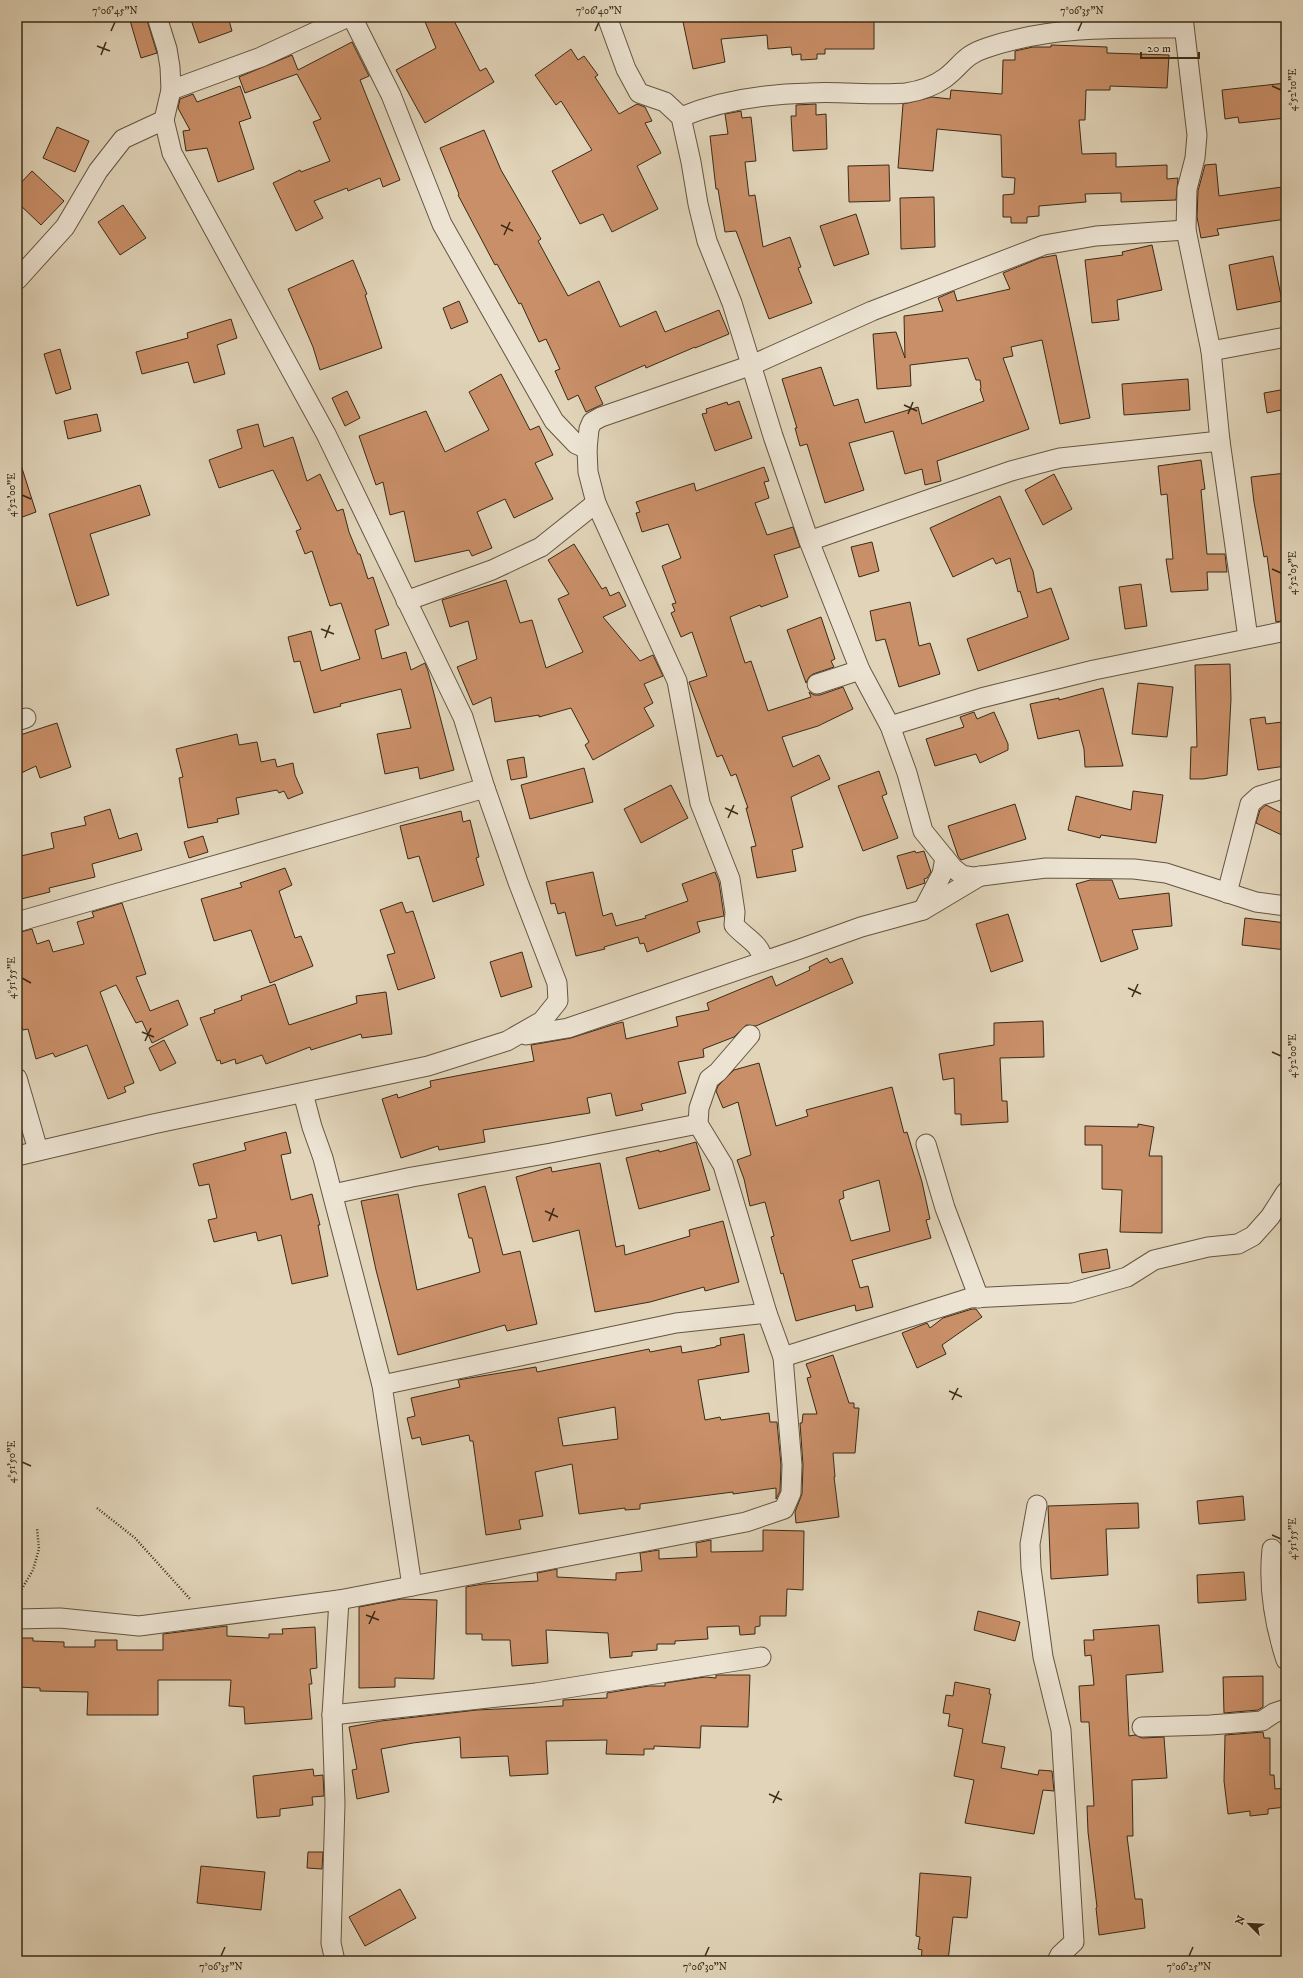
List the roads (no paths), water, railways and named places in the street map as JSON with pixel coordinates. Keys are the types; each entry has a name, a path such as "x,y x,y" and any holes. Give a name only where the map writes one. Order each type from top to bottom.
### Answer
{"street":[{"path":"17,1156 153,1124 428,1066 507,1041 542,1021 558,1001 557,983 518,882 485,788 463,717 326,434 172,153 167,138 164,120 171,90 167,48 157,17"},
{"path":"171,90 261,57 348,17"},
{"path":"352,17 391,95 442,224 554,421 576,444 587,449"},
{"path":"607,17 626,69 639,93 665,102 682,117 698,204 707,241 732,303 773,436 809,541 860,670 890,726 907,773 923,831 953,868 962,874 974,877 1046,868 1134,869 1166,873 1227,894 1256,902 1286,906"},
{"path":"682,117 714,104 739,99 808,92 906,93 924,89 945,78 964,58 985,48 1040,35 1083,29 1184,23 1197,135 1195,158 1187,188 1186,230 1211,351 1220,441 1248,638"},
{"path":"17,280 65,228 98,170 123,139 164,120"},
{"path":"763,962 762,953 757,944 742,934 734,925 735,912 730,879 700,803 677,681 596,503 588,472 587,449 589,429 592,422 601,416 752,365 872,311 1044,245 1096,236 1186,230"},
{"path":"1211,351 1286,337"},
{"path":"809,541 1011,471 1060,458 1220,441"},
{"path":"406,601 492,570 541,546 596,503"},
{"path":"890,726 980,698 1094,670 1286,631"},
{"path":"817,684 860,670"},
{"path":"17,922 485,788"},
{"path":"1227,894 1250,804 1259,796 1286,788"},
{"path":"923,910 942,874 946,858"},
{"path":"514,1037 568,1028 763,962 861,926 923,910 980,876"},
{"path":"17,1619 60,1618 139,1626 206,1616 339,1600 746,1522 784,1509 791,1493 792,1465 783,1357 767,1313 723,1165 698,1124 699,1108 709,1079 718,1072 750,1035"},
{"path":"17,1078 38,1150"},
{"path":"303,1093 333,1194 382,1385 412,1586"},
{"path":"333,1194 412,1177 551,1153 698,1124"},
{"path":"926,1144 945,1208 979,1298"},
{"path":"783,1357 970,1298 1071,1294 1127,1277 1154,1260 1208,1247 1238,1244 1253,1236 1270,1217 1286,1192"},
{"path":"382,1385 676,1323 767,1313"},
{"path":"1037,1505 1030,1544 1030,1568 1043,1657 1061,1730 1074,1942 1060,1955 1057,1961"},
{"path":"1272,1549 1270,1567 1271,1601 1286,1660"},
{"path":"335,1961 331,1943 335,1803 332,1715 339,1600"},
{"path":"332,1715 536,1692 761,1656"},
{"path":"1142,1727 1210,1725 1262,1721 1274,1713 1286,1709"}]}
